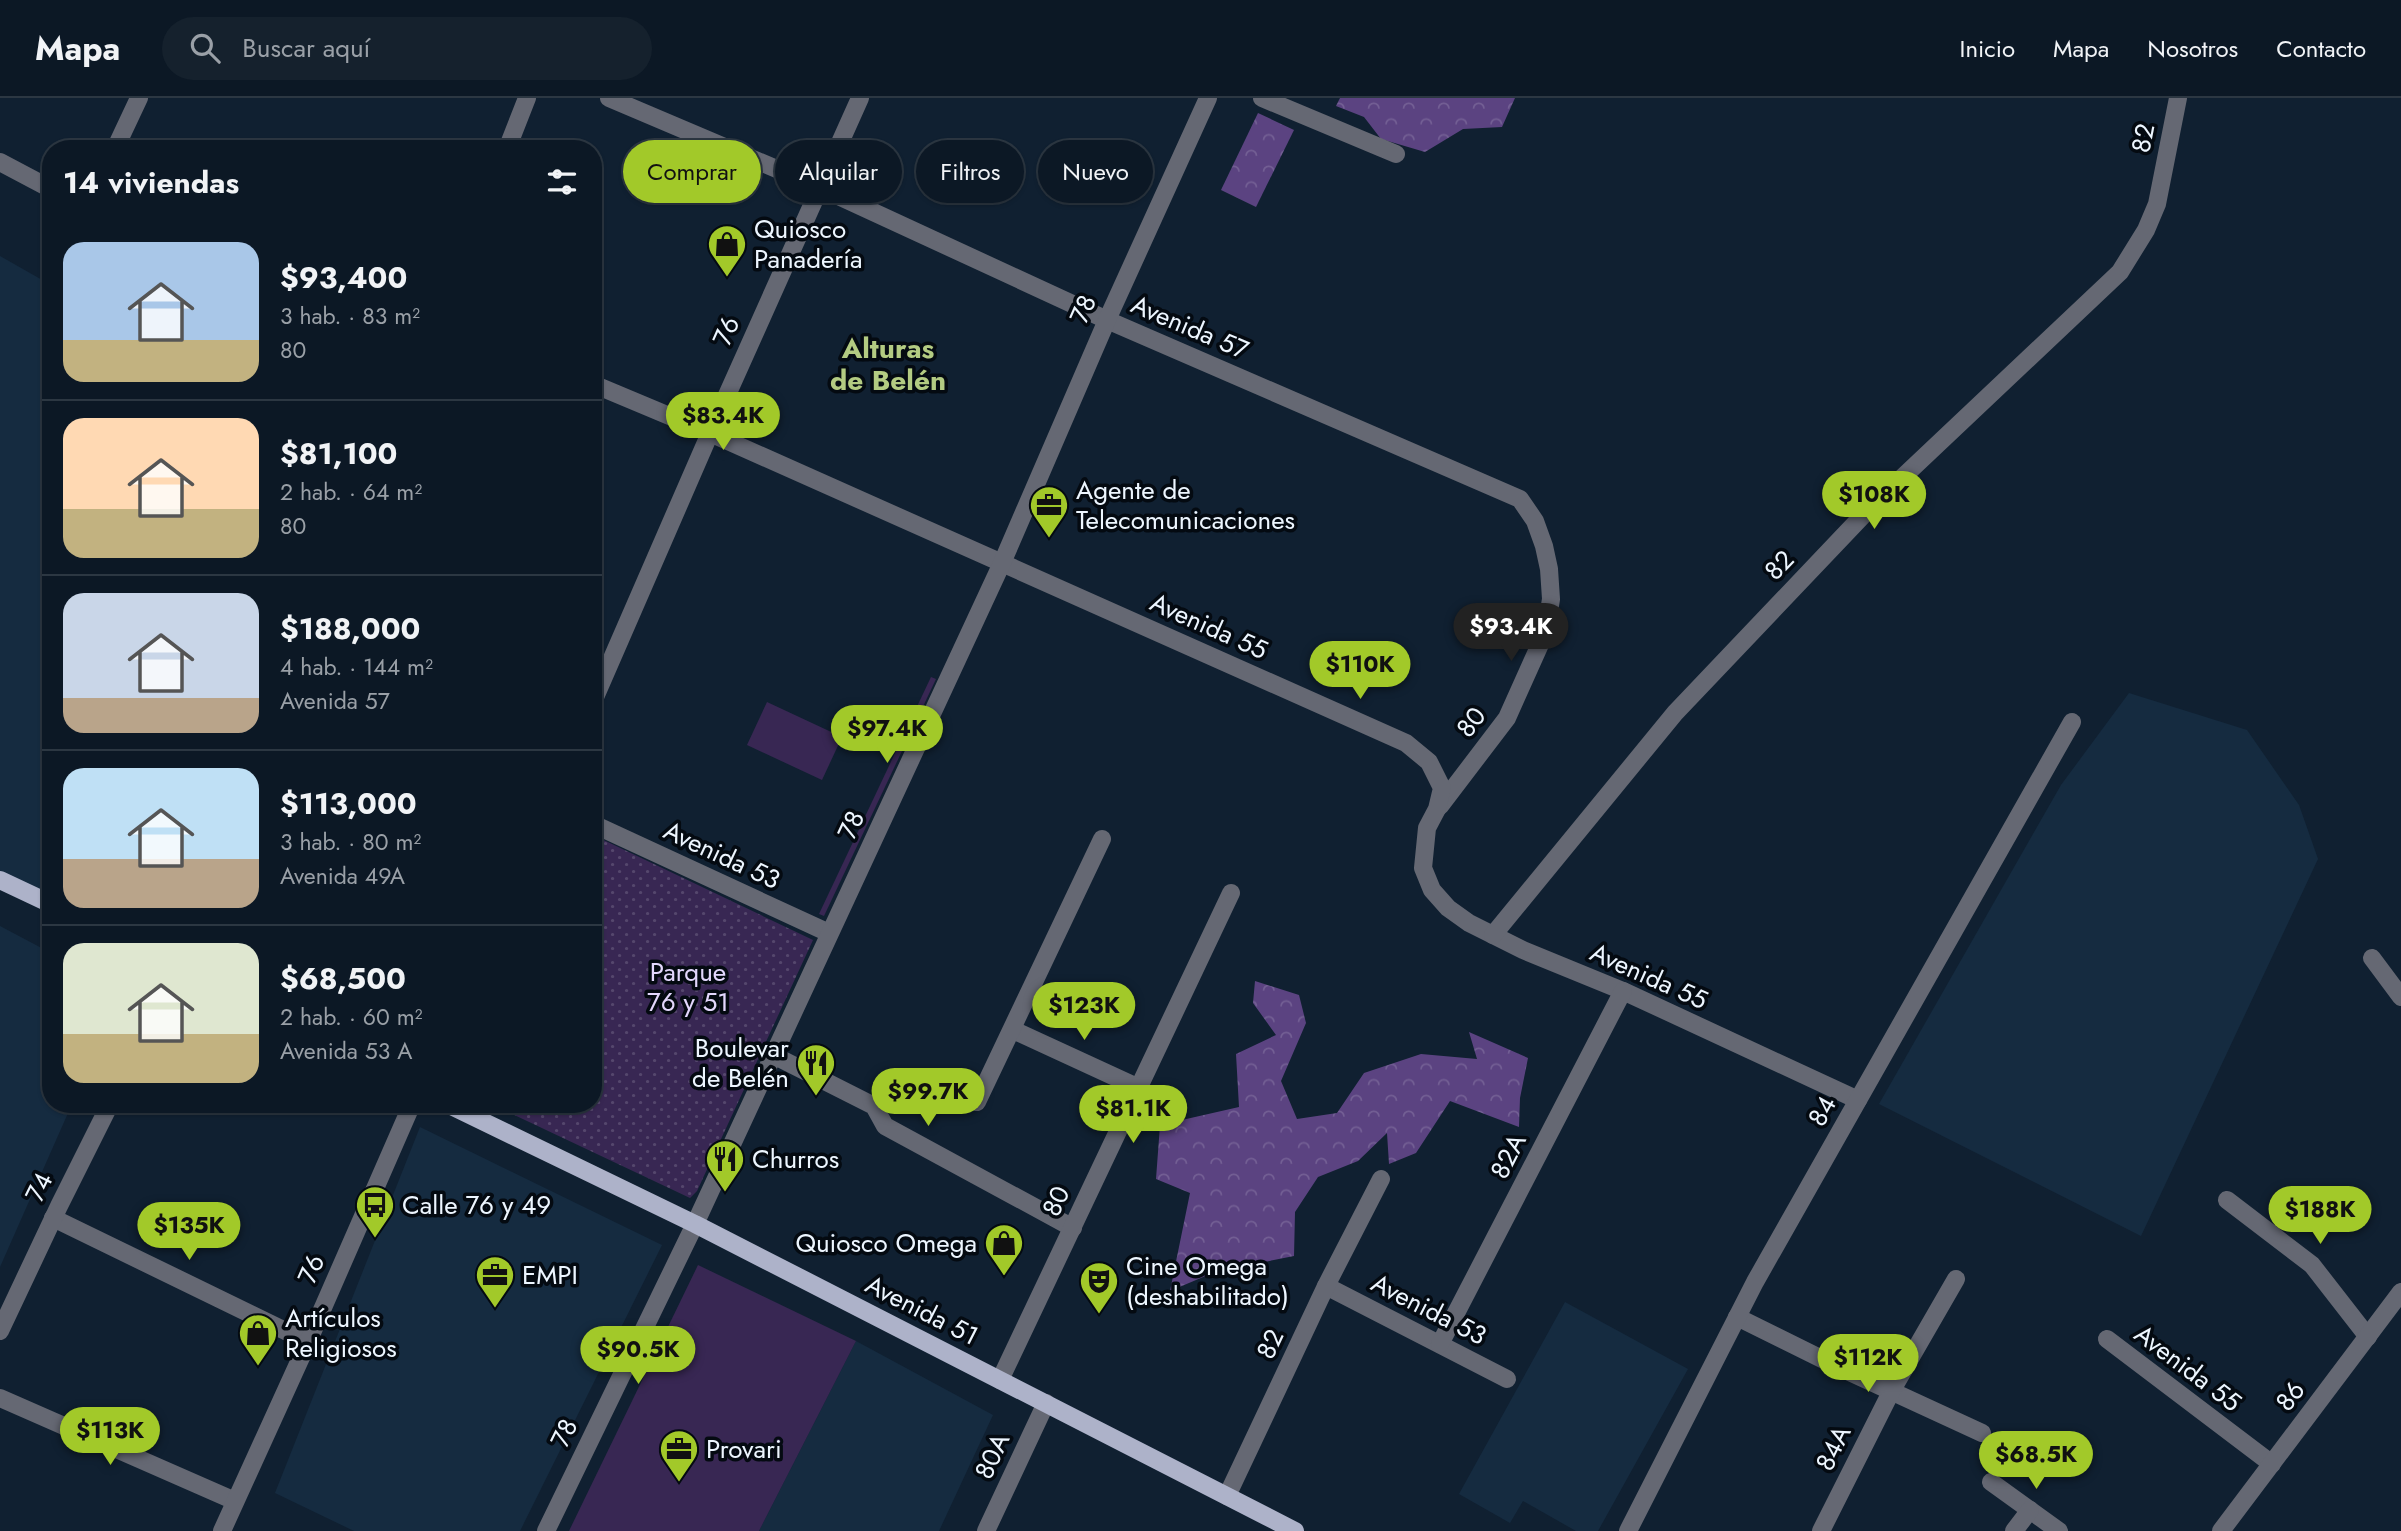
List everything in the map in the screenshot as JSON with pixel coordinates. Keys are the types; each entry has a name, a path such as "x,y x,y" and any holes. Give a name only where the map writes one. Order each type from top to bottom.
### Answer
{"main road":[{"path":"0,880 42,900"},
{"name":"Avenida 51","path":"466,1113 695,1224 1295,1531"}],"street":[{"path":"119,140 139,98"},
{"path":"511,140 527,98"},
{"name":"Avenida 57","path":"609,98 775,168"},
{"name":"76","path":"841,140 860,98"},
{"name":"78","path":"546,1531 695,1224 1002,563 1107,320 1208,98"},
{"path":"1262,98 1396,154"},
{"name":"82","path":"1493,935 1684,703 1869,509 2120,272 2141,241 2157,204 2178,98"},
{"path":"0,162 42,183"},
{"name":"76","path":"602,681 812,203"},
{"name":"Avenida 57","path":"854,203 1107,320 1520,499"},
{"name":"Avenida 55","path":"602,388 710,433 1406,743 1429,762 1442,788 1437,809 1427,828 1423,868 1432,890 1448,908 1469,923 1523,950 1623,991 1858,1100"},
{"name":"80","path":"1437,809 1507,718 1546,631 1551,599 1549,569 1535,521 1520,499"},
{"name":"84","path":"1628,1531 1737,1317 2072,722"},
{"name":"Avenida 53","path":"602,828 829,933"},
{"path":"977,1102 1102,839"},
{"name":"80","path":"1000,1380 1231,893"},
{"path":"2372,957 2401,997"},
{"name":"82A","path":"1440,1344 1623,991"},
{"path":"1013,1030 1139,1088"},
{"path":"774,1055 874,1106 885,1126 1073,1228"},
{"name":"74","path":"0,1331 106,1113"},
{"name":"76","path":"222,1531 408,1113"},
{"name":"82","path":"1227,1496 1326,1286 1381,1179"},
{"path":"2227,1200 2312,1265 2368,1337"},
{"path":"53,1218 308,1342"},
{"name":"84A","path":"1821,1531 1892,1390 1956,1279"},
{"name":"Avenida 53","path":"1326,1286 1507,1379"},
{"name":"86","path":"2221,1531 2401,1292"},
{"path":"1737,1317 1982,1433"},
{"name":"Avenida 55","path":"2107,1339 2272,1464"},
{"path":"0,1398 235,1502"},
{"name":"80A","path":"986,1531 1046,1403"},
{"path":"1991,1482 2059,1531"},
{"path":"2014,1531 2030,1510"}],"shaded area":[{"path":"0,256 42,280 42,900 0,879"},
{"path":"2129,693 2247,730 2299,805 2318,859 2141,1236 1879,1104 2061,785"},
{"path":"0,926 42,948 42,1113 68,1113 0,1267"},
{"path":"420,1127 662,1245 520,1531 354,1531 275,1493"},
{"path":"1565,1302 1688,1369 1598,1531 1576,1531 1523,1501 1510,1523 1459,1494"},
{"path":"856,1341 993,1415 939,1531 759,1531"}],"green space":[{"path":"1340,98 1515,98 1502,127 1463,129 1425,152 1381,139 1364,117 1336,106"},
{"path":"1258,113 1294,130 1256,207 1221,190"},
{"path":"931,677 936,679 824,916 819,914"},
{"path":"767,702 842,737 822,780 747,745"},
{"name":"Parque 76 y 51","path":"602,839 813,940 697,1191 690,1198 510,1113 602,1113"},
{"path":"1255,981 1299,995 1306,1023 1281,1081 1297,1119 1337,1113 1364,1073 1421,1054 1477,1059 1469,1032 1528,1058 1520,1098 1519,1127 1450,1101 1416,1153 1389,1164 1387,1133 1358,1161 1318,1177 1295,1212 1294,1256 1215,1272 1170,1291 1190,1193 1156,1179 1160,1125 1239,1107 1236,1054 1276,1035 1253,1003"},
{"path":"698,1265 856,1341 759,1531 569,1531"}],"place":[{"name":"Quiosco Panadería","path":"727,278"},
{"name":"Agente de Telecomunicaciones","path":"1049,539"},
{"name":"Boulevar de Belén","path":"816,1097"},
{"name":"Churros","path":"725,1193"},
{"name":"Calle 76 y 49","path":"375,1239"},
{"name":"Quiosco Omega","path":"1004,1277"},
{"name":"EMPI","path":"495,1309"},
{"name":"Cine Omega (deshabilitado)","path":"1099,1315"},
{"name":"Artículos Religiosos","path":"258,1367"},
{"name":"Provari","path":"679,1483"}],"district":[{"name":"Alturas de Belén","path":"888,364"}]}
